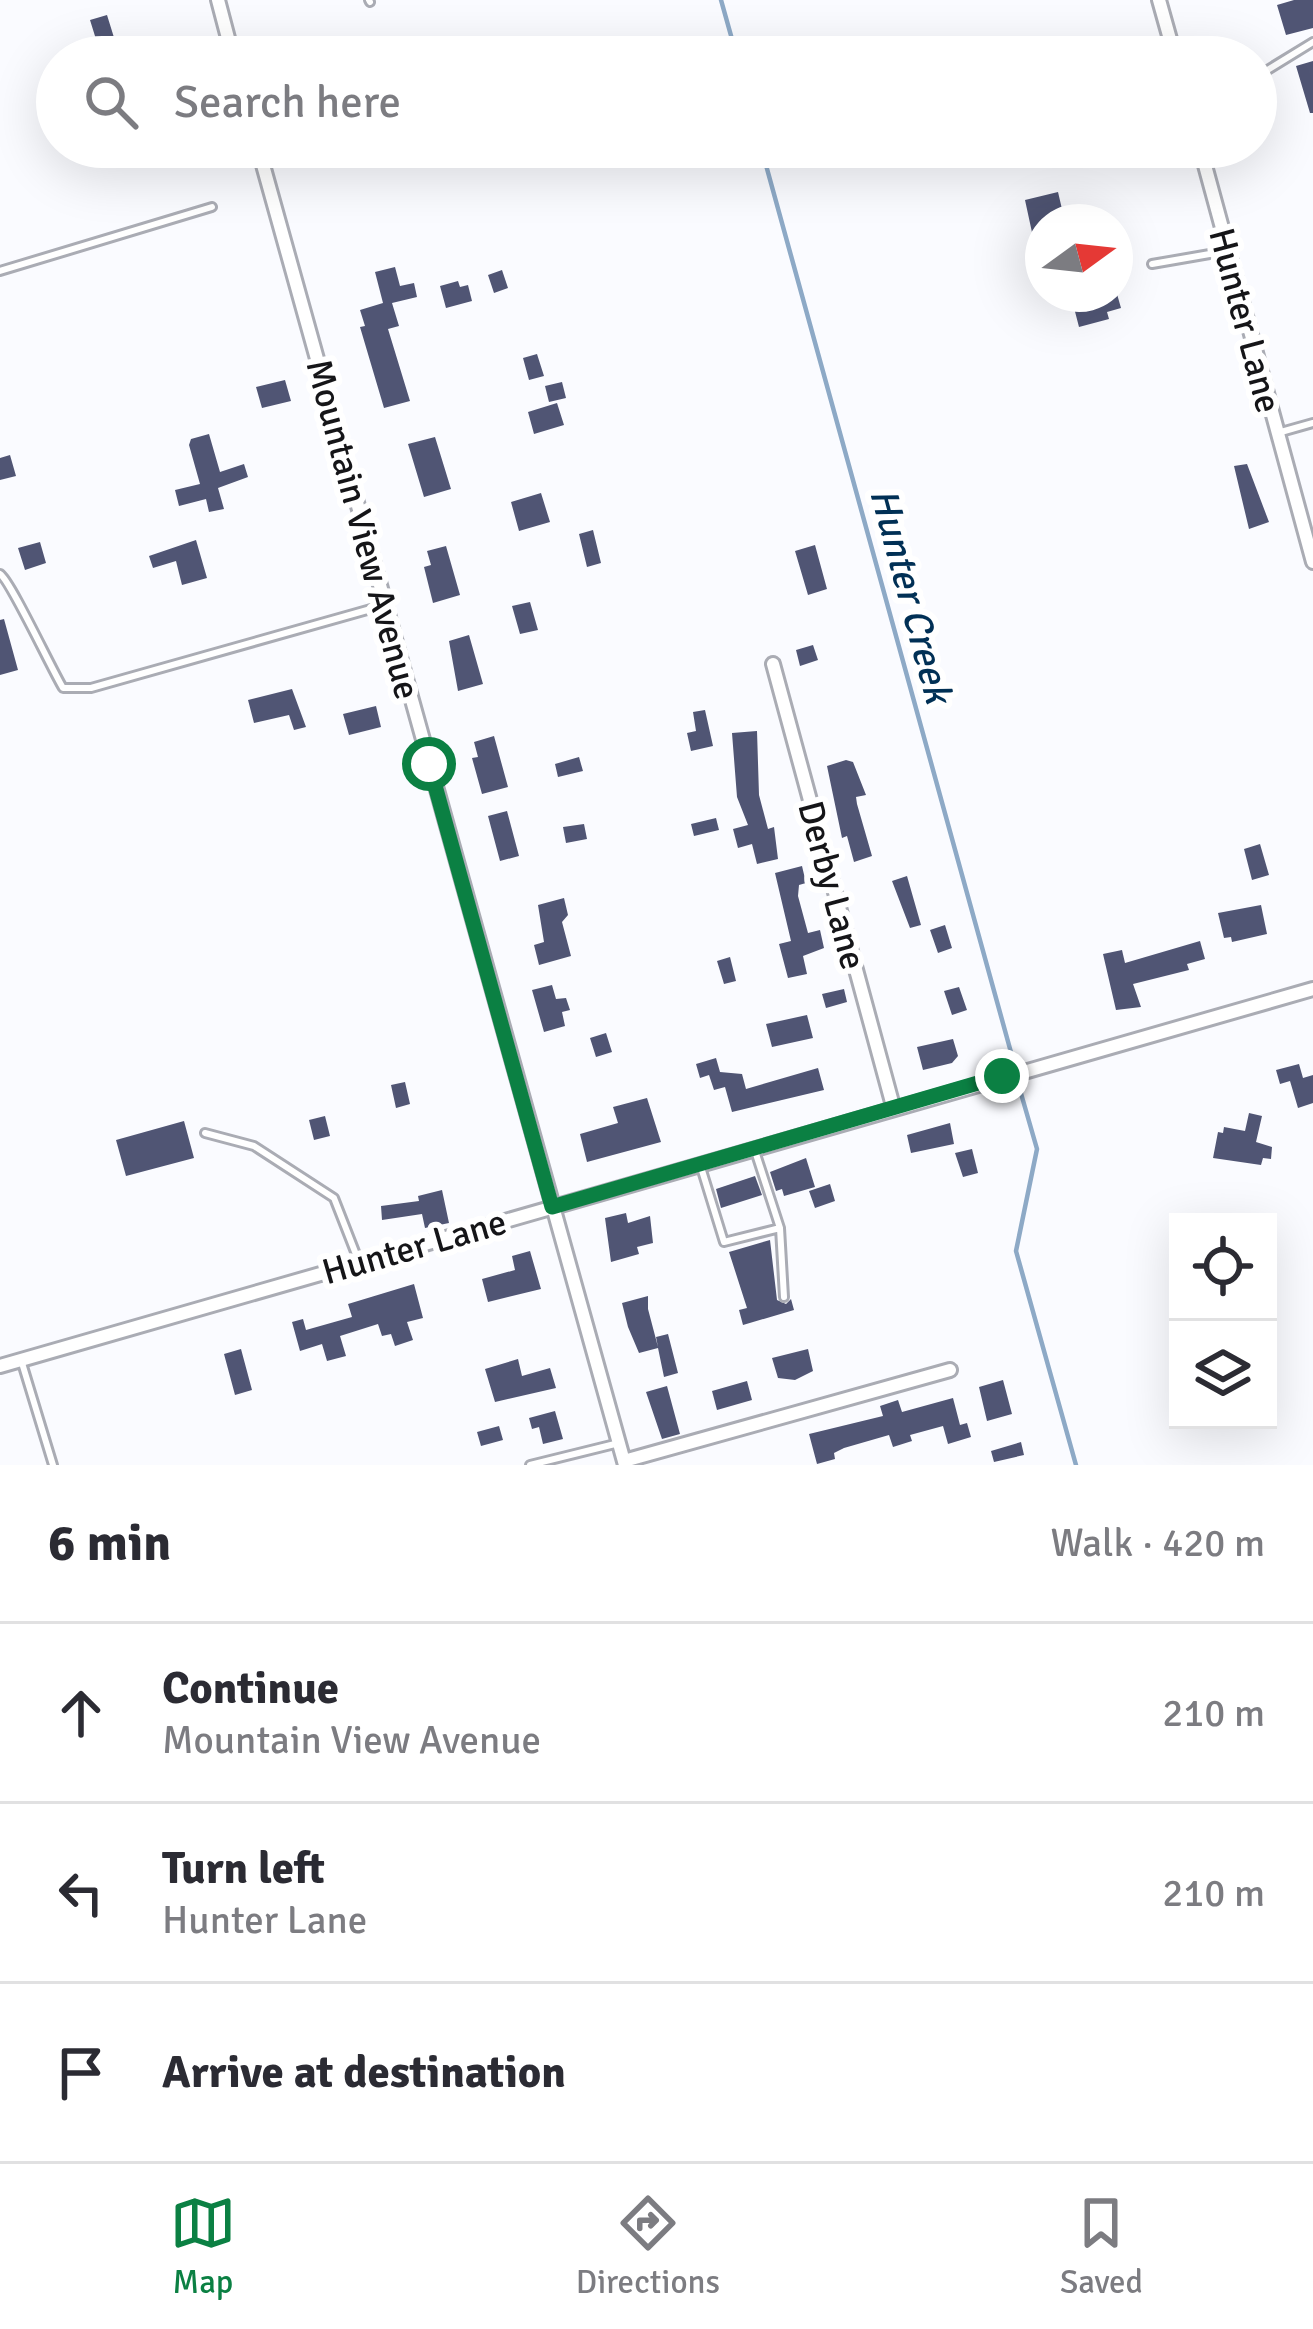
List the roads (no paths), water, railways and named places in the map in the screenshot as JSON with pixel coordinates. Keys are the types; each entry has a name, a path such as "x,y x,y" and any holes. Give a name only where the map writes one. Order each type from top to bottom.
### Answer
{"street":[{"path":"218,0 227,36"},
{"path":"1159,0 1169,36"},
{"name":"Mountain View Avenue","path":"264,168 624,1463"},
{"name":"Hunter Lane","path":"1205,168 1313,562"},
{"name":"Derby Lane","path":"773,664 893,1106"},
{"name":"Hunter Lane","path":"0,1366 1313,989"},
{"path":"624,1463 950,1370"}],"lane":[{"path":"1277,63 1313,42"},
{"path":"0,271 212,207"},
{"path":"1152,264 1227,251"},
{"path":"1277,433 1313,423"},
{"path":"0,574 12,582 23,618 63,688 92,688 385,605"},
{"path":"205,1133 254,1146 334,1198 359,1262"},
{"path":"754,1147 780,1228 784,1297"},
{"path":"699,1163 724,1242 780,1228"},
{"path":"21,1359 52,1465"},
{"path":"530,1465 619,1443"}],"waterway":[{"name":"Hunter Creek","path":"721,0 731,36"},
{"name":"Hunter Creek","path":"767,168 1012,1056"},
{"name":"Hunter Creek","path":"1020,1090 1037,1149 1016,1251 1076,1465"}]}
